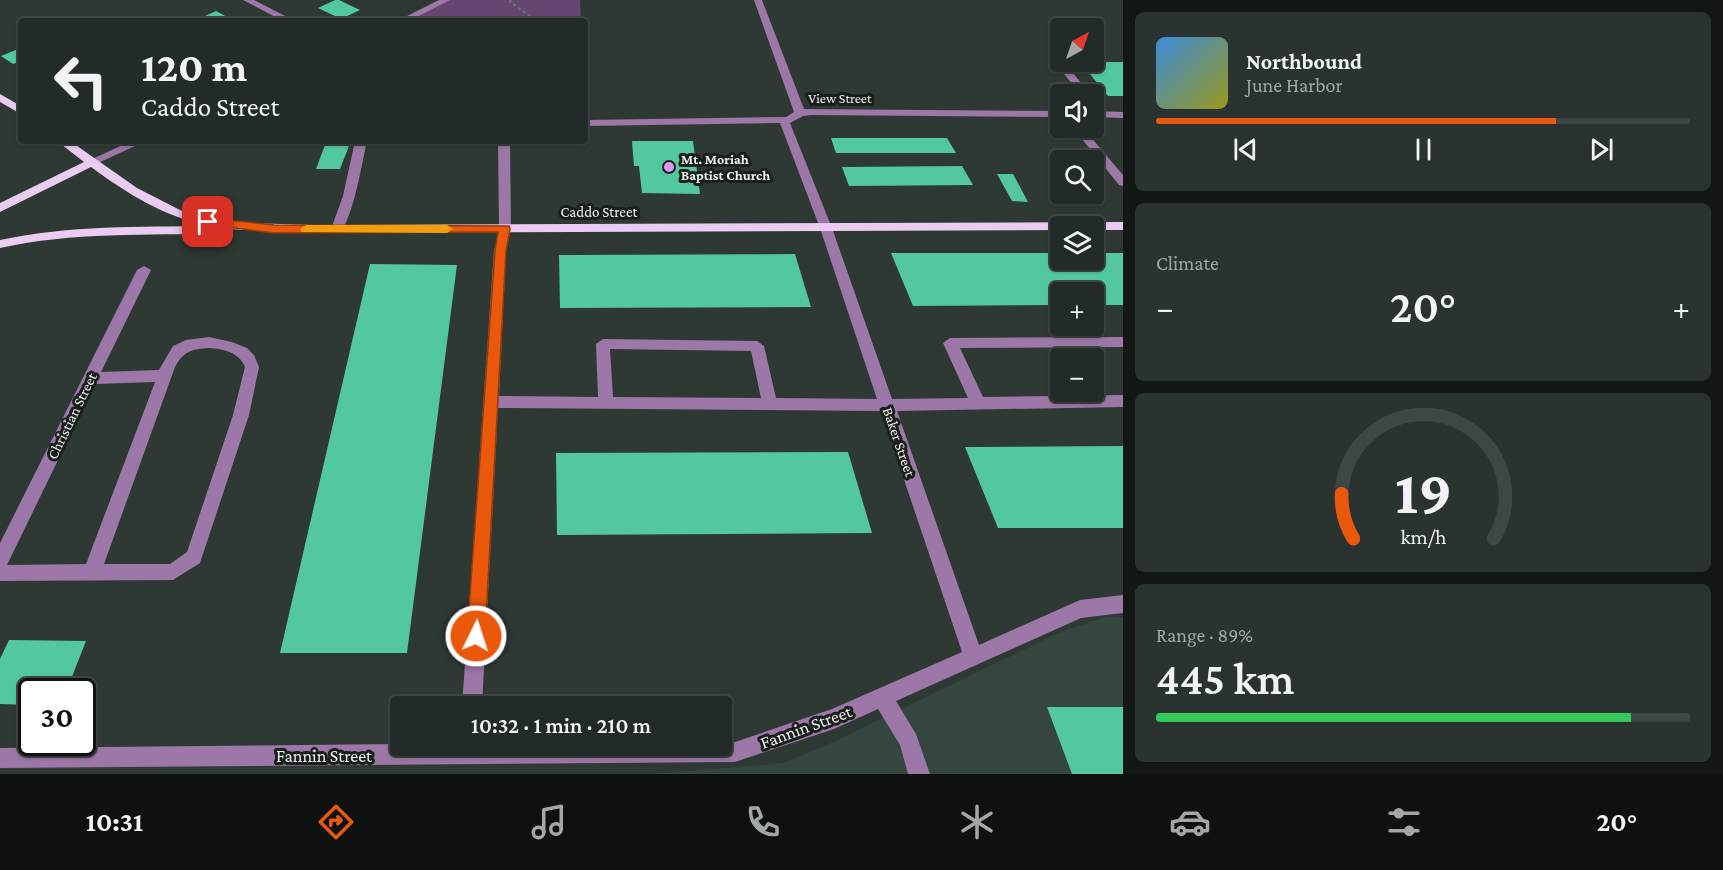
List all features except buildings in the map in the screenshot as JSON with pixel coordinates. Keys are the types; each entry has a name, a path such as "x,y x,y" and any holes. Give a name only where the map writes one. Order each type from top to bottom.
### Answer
{"main road":[{"path":"0,97 18,109"},
{"name":"Caddo Street","path":"67,144 143,197 175,212 208,222 274,229 1123,226"},
{"path":"0,208 92,162"},
{"path":"0,244 15,240 84,233 274,229"}],"street":[{"path":"247,0 284,18"},
{"path":"408,18 446,0"},
{"path":"758,0 800,113"},
{"path":"1067,72 1077,84"},
{"path":"1104,112 1123,114"},
{"name":"View Street","path":"588,123 784,120 800,113 1050,114"},
{"name":"Baker Street","path":"784,120 826,228 973,656"},
{"path":"1086,138 1123,182"},
{"path":"92,162 133,144"},
{"path":"337,229 349,196 360,144"},
{"path":"473,696 500,251 505,229 504,144"},
{"name":"Christian Street","path":"0,561 144,270"},
{"path":"0,573 92,573 173,572 194,557 241,415 252,367 251,360 244,352 231,346 203,342 178,350 164,376 92,573"},
{"path":"978,403 950,343 1123,342"},
{"path":"606,403 603,344 757,346 770,404"},
{"path":"90,378 164,376"},
{"path":"491,402 886,405 1123,401"},
{"name":"Fannin Street","path":"732,752 834,719 1080,609 1123,604"},
{"path":"882,697 909,741 919,774"},
{"name":"Fannin Street","path":"0,758 390,751"}],"path":[{"path":"511,0 510,2 534,18"}],"shaded area":[{"path":"445,0 580,0 581,18 408,18"},
{"path":"1106,617 1123,617 1123,774 653,774 784,763 831,743 1058,633"}],"slow traffic":[{"path":"306,229 447,229"}],"place":[{"name":"Mt. Moriah Baptist Church","path":"669,167"}],"route":[{"path":"208,222 274,229 505,229 500,251 476,636"}]}
